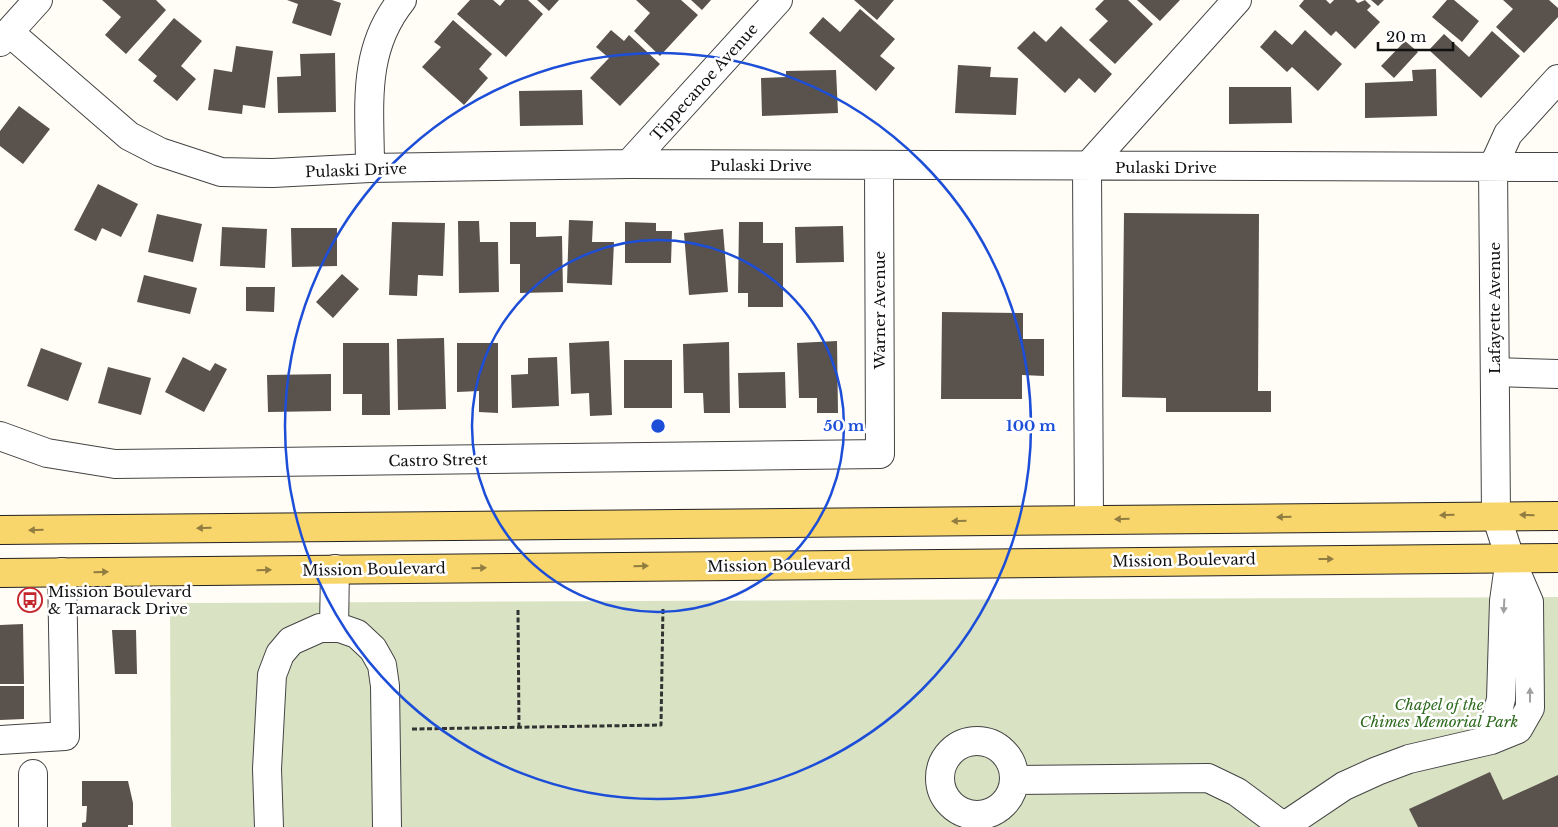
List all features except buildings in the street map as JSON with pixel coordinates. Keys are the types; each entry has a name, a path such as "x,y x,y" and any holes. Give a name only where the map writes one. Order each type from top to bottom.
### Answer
{"main road":[{"path":"0,530 1496,515 1558,516"},
{"name":"Mission Boulevard","path":"0,573 1558,558"}],"street":[{"path":"5,37 38,0"},
{"path":"370,168 369,73 374,51 392,12 402,0"},
{"name":"Tippecanoe Avenue","path":"630,164 778,0"},
{"path":"1089,519 1087,167 1237,0"},
{"name":"Pulaski Drive","path":"5,37 130,136 160,152 221,172 273,173 370,168 630,164 1087,167 1558,167"},
{"name":"Lafayette Avenue","path":"1510,558 1496,515 1493,167 1508,134 1558,79"},
{"name":"Warner Avenue","path":"879,166 880,454"},
{"path":"1495,372 1558,374"},
{"name":"Castro Street","path":"0,436 48,453 115,464 880,454"},
{"path":"1014,780 1208,778 1236,792 1283,827 1344,786 1377,771 1409,759 1491,740 1502,700 1504,601 1510,558"},
{"path":"334,628 336,569"},
{"path":"0,740 65,736 62,572"},
{"path":"270,827 267,769 272,675 280,654 291,642 320,628 334,628 356,634 373,649 382,665 385,686 387,827"},
{"path":"33,774 33,827"}],"path":[{"path":"409,729 661,725 663,607"},
{"path":"518,610 519,727"}],"green space":[{"name":"Chapel of the Chimes Memorial Park","path":"1558,597 1558,827 171,827 170,603"}],"place":[{"name":"Mission Boulevard & Tamarack Drive","path":"30,600"}]}
